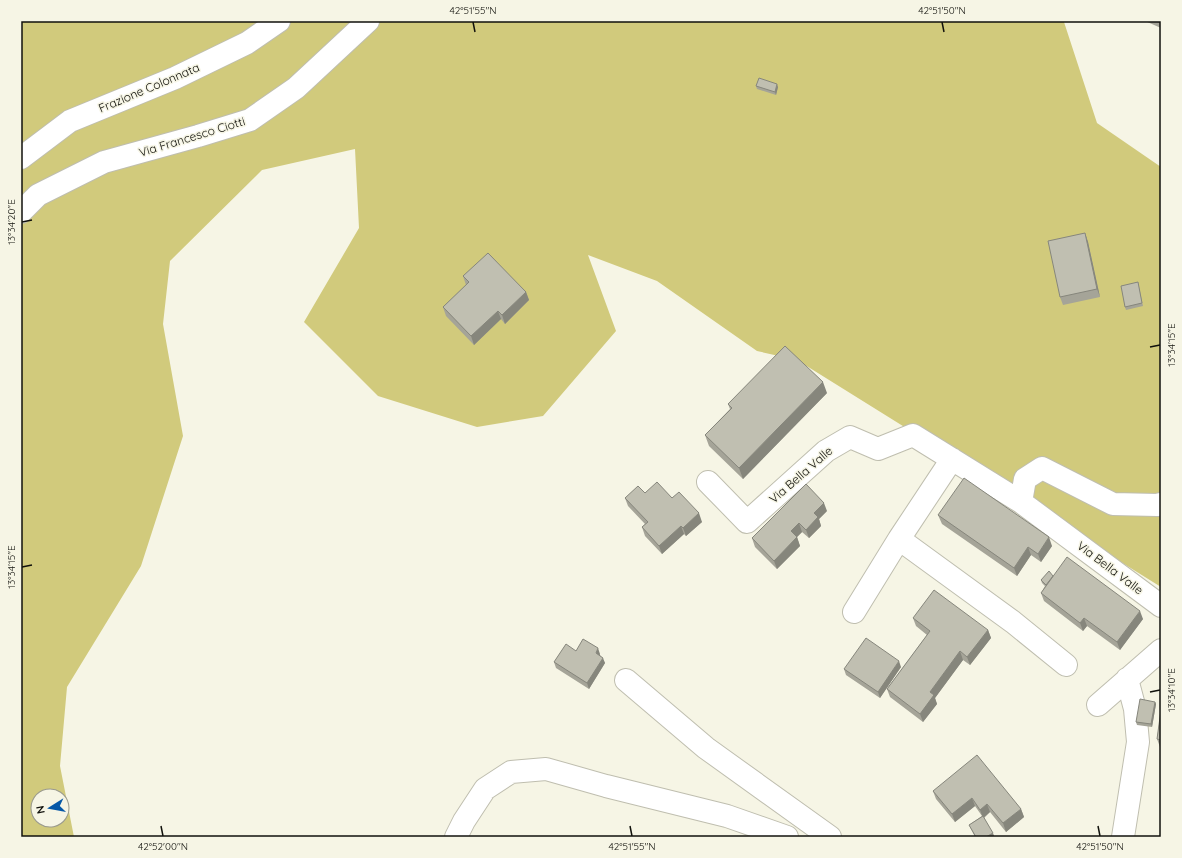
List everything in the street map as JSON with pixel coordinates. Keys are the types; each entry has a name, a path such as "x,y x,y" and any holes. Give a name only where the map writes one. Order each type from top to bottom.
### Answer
{"street":[{"name":"Frazione Colonnata","path":"21,158 70,121 195,69 247,44 279,21"},
{"name":"Via Francesco Ciotti","path":"21,212 38,195 104,162 250,120 296,88 368,21"},
{"name":"Via Bella Valle","path":"708,482 747,522 826,451 850,437 878,449 913,435 1021,502 1161,606"},
{"path":"854,612 952,459"},
{"path":"1021,502 1025,479 1042,468 1113,504 1161,504"},
{"path":"899,540 1013,622 1066,666"},
{"path":"1098,705 1161,650"},
{"path":"626,680 706,748 830,837"},
{"path":"1123,837 1138,742 1136,709 1127,680"},
{"path":"456,837 464,821 485,789 511,772 546,769 606,786 727,816 788,837"}],"shaded area":[{"path":"21,21 1064,22 1097,123 1161,167 1161,587 797,360 757,351 657,281 588,255 616,331 543,416 477,427 378,396 304,322 359,228 355,149 262,170 170,261 163,324 183,436 141,566 67,687 60,766 64,788 30,788 30,828 70,828 70,817 74,837 21,837"}],"building":[{"path":"759,78 777,84 775,92 756,86"},
{"path":"1085,233 1097,289 1060,297 1048,241"},
{"path":"488,253 526,292 502,315 498,311 471,336 443,307 469,282 463,276"},
{"path":"1138,282 1142,303 1125,307 1121,286"},
{"path":"785,346 823,382 739,468 705,435 732,408 728,404"},
{"path":"964,478 1049,537 1038,554 1028,547 1014,568 938,515"},
{"path":"657,482 672,498 679,492 699,513 683,528 681,526 659,546 642,527 648,522 625,498 638,486 645,493"},
{"path":"806,484 824,503 814,513 818,517 806,530 799,523 791,531 797,537 774,561 752,538"},
{"path":"1067,557 1140,611 1117,642 1084,618 1080,623 1041,593"},
{"path":"1049,571 1053,576 1046,585 1041,580"},
{"path":"934,590 988,630 967,657 960,651 930,692 934,695 920,714 887,689 930,631 913,618"},
{"path":"866,638 899,661 878,692 844,669"},
{"path":"583,639 598,648 596,653 603,658 587,683 554,662 566,644 576,651"},
{"path":"1140,699 1155,702 1151,724 1136,722"},
{"path":"1161,710 1161,740 1157,739"},
{"path":"977,755 1021,809 1003,823 987,804 980,810 972,798 952,814 933,791"},
{"path":"983,816 993,833 986,837 976,837 969,825"}]}
